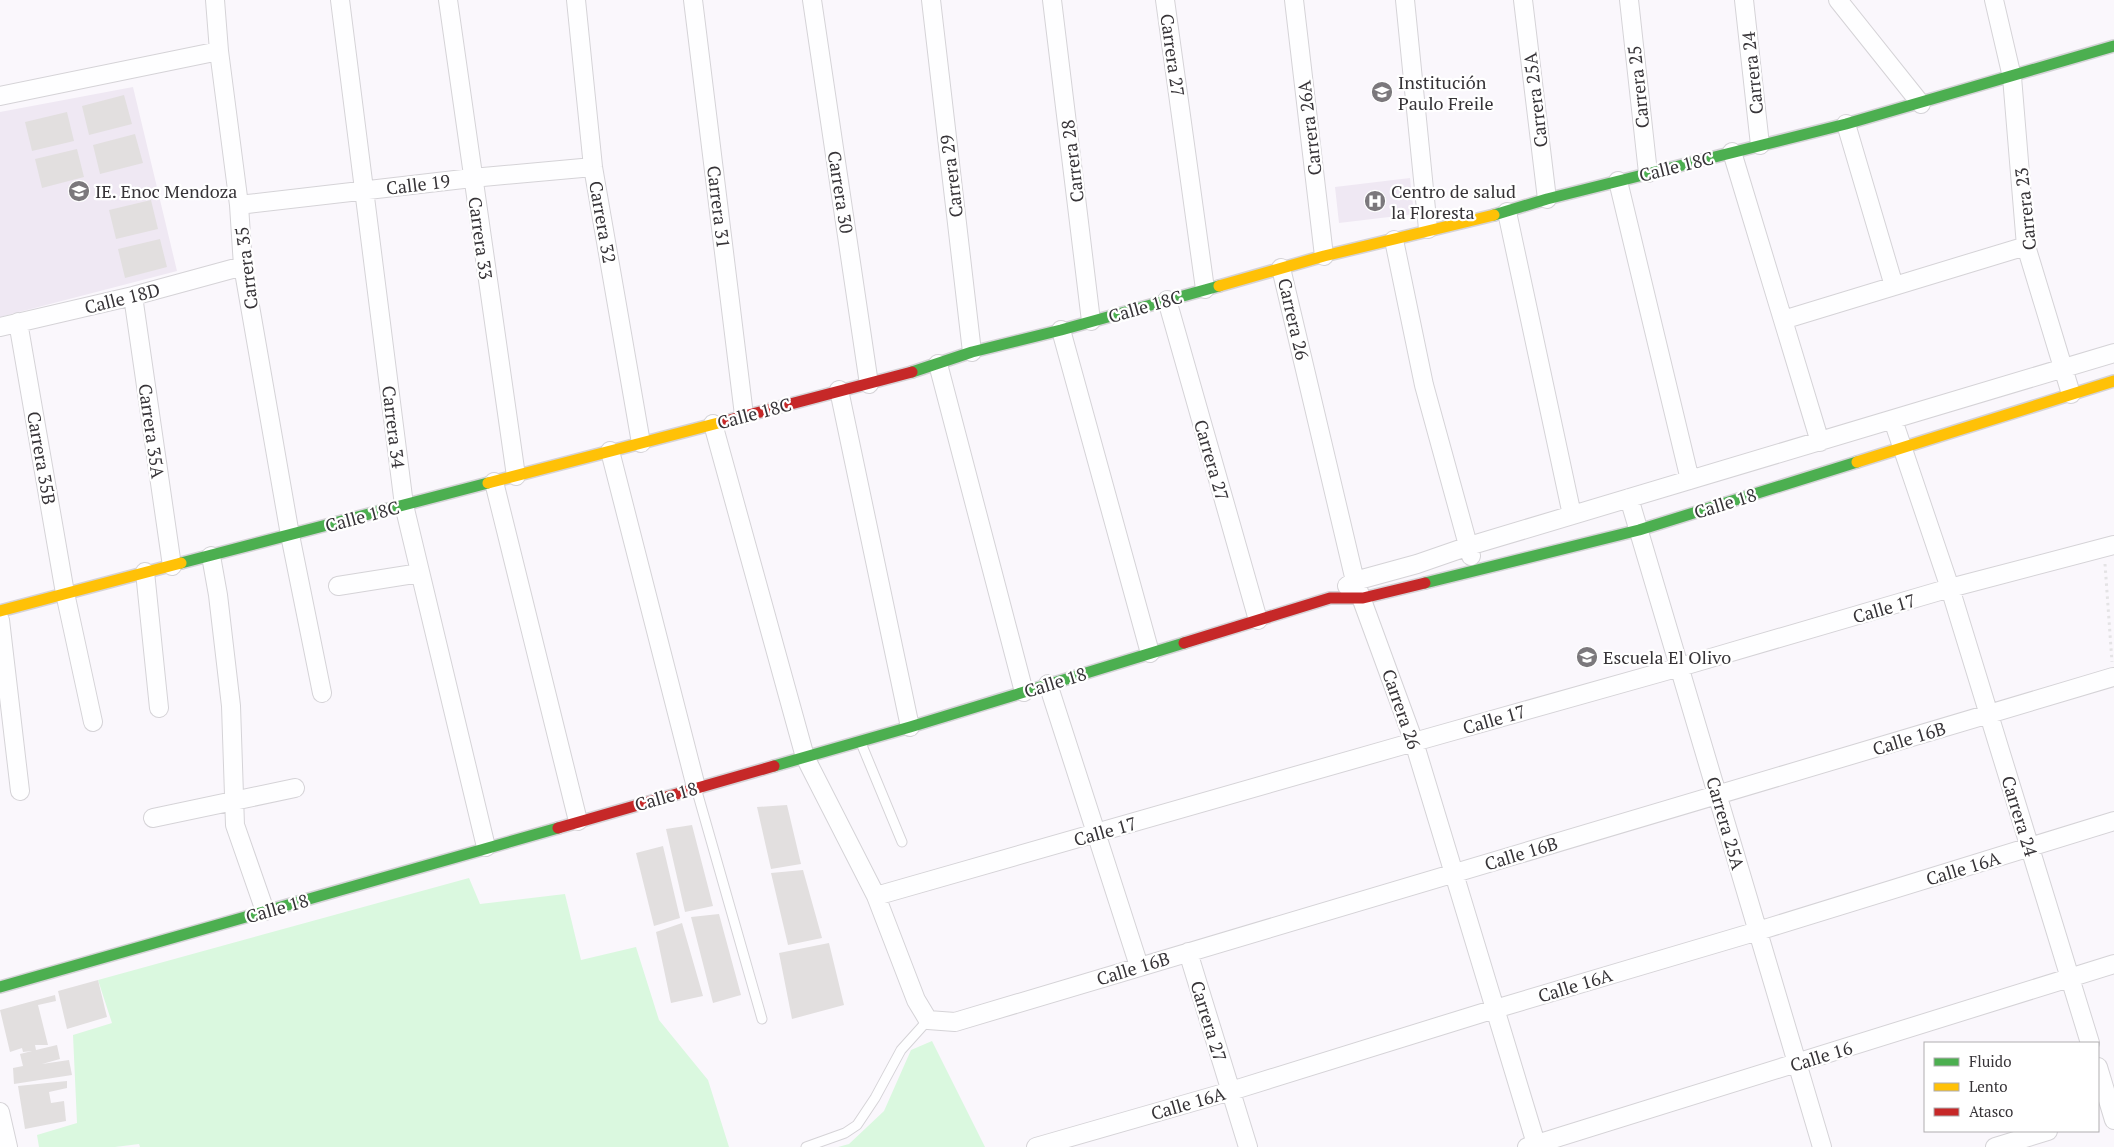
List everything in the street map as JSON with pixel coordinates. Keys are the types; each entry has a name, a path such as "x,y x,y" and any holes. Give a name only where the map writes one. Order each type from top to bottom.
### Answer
{"street":[{"name":"Carrera 35","path":"215,0 219,51 239,205 243,266 290,535 322,693"},
{"name":"Carrera 34","path":"340,0 404,505 486,847"},
{"name":"Carrera 33","path":"448,0 516,476"},
{"name":"Carrera 32","path":"576,0 593,167 640,443"},
{"name":"Carrera 31","path":"693,0 744,415"},
{"name":"Carrera 30","path":"812,0 869,384"},
{"name":"Carrera 29","path":"931,0 972,352"},
{"name":"Carrera 28","path":"1052,0 1092,321"},
{"name":"Carrera 27","path":"1165,0 1205,289"},
{"name":"Carrera 26A","path":"1294,0 1324,256"},
{"path":"1405,0 1428,230"},
{"name":"Carrera 25A","path":"1523,0 1548,199"},
{"name":"Carrera 25","path":"1629,0 1648,173"},
{"name":"Carrera 24","path":"1744,0 1760,145"},
{"path":"1838,0 1921,104"},
{"path":"1994,0 2012,78"},
{"name":"Calle 18C","path":"0,610 869,384 972,352 1061,330 1324,256 1507,212 1548,199 1921,104 2114,46"},
{"path":"0,96 219,51"},
{"name":"Carrera 23","path":"2012,78 2026,246 2070,394"},
{"path":"1846,124 1894,286"},
{"path":"1732,152 1820,442"},
{"name":"Calle 19","path":"239,205 472,178 593,167"},
{"name":"Calle 18","path":"1618,181 1690,480"},
{"path":"1507,212 1572,515"},
{"path":"1394,240 1424,385 1476,571"},
{"path":"1783,320 2026,246"},
{"name":"Calle 18D","path":"0,327 133,296 243,266"},
{"name":"Carrera 26","path":"1281,268 1355,581 1414,742 1495,1009 1533,1146"},
{"name":"Carrera 35A","path":"133,296 172,566"},
{"name":"Carrera 27","path":"1167,300 1258,620"},
{"name":"Carrera 35B","path":"18,322 65,593 93,722"},
{"path":"1061,330 1150,653"},
{"name":"Calle 18","path":"1330,598 1355,581 1417,564 1469,546 2114,353"},
{"path":"938,364 1024,692"},
{"name":"Calle 18","path":"0,987 805,757 1330,598 1362,598 1640,530 2114,381"},
{"path":"840,390 910,726"},
{"name":"Carrera 24","path":"1894,420 1950,588 2090,1042"},
{"path":"714,424 805,757 876,896 916,1000 928,1020"},
{"path":"610,451 696,787"},
{"path":"494,482 578,821"},
{"name":"Carrera 25A","path":"1629,498 1822,1147"},
{"name":"Calle 17","path":"876,896 1680,668 1950,588 2109,547"},
{"path":"211,556 218,595 231,706 235,825 265,911"},
{"path":"145,572 160,708"},
{"path":"338,586 420,573"},
{"path":"0,620 20,791"},
{"name":"Calle 16B","path":"928,1020 955,1022 2113,677"},
{"path":"1048,684 1139,966"},
{"path":"152,818 295,788"},
{"name":"Calle 16A","path":"1036,1147 1231,1091 2114,821"},
{"name":"Carrera 27","path":"1188,952 1248,1147"},
{"name":"Calle 16","path":"1533,1146 2114,964"},
{"path":"2099,1072 2109,1114"},
{"path":"0,1112 8,1147"},
{"path":"1995,1147 2045,1132"}],"lane":[{"path":"860,740 902,842"},
{"path":"696,787 762,1019"},
{"path":"806,1147 845,1133 857,1125 875,1098 901,1050 928,1020"}],"path":[{"path":"2109,547 2113,677"}],"shaded area":[{"name":"IE. Enoc Mendoza","path":"133,87 177,271 0,317 0,112"},
{"name":"Centro de salud la Floresta","path":"1410,178 1414,214 1339,223 1335,187"}],"green space":[{"path":"469,878 480,904 565,894 581,960 636,947 659,1020 708,1080 729,1147 140,1147 139,1144 115,1147 39,1147 37,1135 77,1123 73,1035 112,1023 98,980"},
{"path":"932,1041 985,1147 838,1147 849,1144 884,1111 911,1050"}],"building":[{"path":"124,95 132,124 89,135 82,106"},
{"path":"67,112 74,141 32,151 25,122"},
{"path":"135,134 143,163 100,174 93,145"},
{"path":"77,149 84,177 42,188 35,159"},
{"path":"151,200 158,229 116,239 109,210"},
{"path":"160,239 167,267 125,278 118,249"},
{"path":"787,805 801,864 771,869 757,807"},
{"path":"692,825 713,906 685,912 666,829"},
{"path":"663,846 680,918 654,926 636,853"},
{"path":"803,870 822,938 788,945 771,873"},
{"path":"719,914 741,995 713,1003 691,917"},
{"path":"682,923 703,996 671,1003 656,932"},
{"path":"829,943 844,1005 792,1019 779,953"},
{"path":"98,980 107,1017 67,1029 58,991"},
{"path":"55,995 56,1001 38,1005 48,1045 35,1045 36,1050 57,1045 60,1059 42,1064 69,1060 72,1075 14,1084 13,1068 23,1066 20,1054 32,1051 23,1052 22,1048 10,1052 0,1010"},
{"path":"67,1081 67,1088 49,1092 51,1103 64,1101 66,1121 25,1129 18,1086"}],"traffic: fast":[{"path":"1494,215 1547,199 1846,124 2114,46"},
{"path":"912,372 972,352 1061,330 1219,286"},
{"path":"1425,583 1639,530 1857,462"},
{"path":"181,563 488,483"},
{"path":"774,766 910,727 1184,643"},
{"path":"0,987 558,828"}],"traffic: slow":[{"path":"1219,286 1324,256 1494,215"},
{"path":"1857,462 2114,381"},
{"path":"488,483 722,422"},
{"path":"0,611 181,563"}],"traffic: jam":[{"path":"722,422 912,372"},
{"path":"1184,643 1330,598 1363,598 1425,583"},
{"path":"558,828 774,766"}],"place":[{"name":"Institución Paulo Freile","path":"1382,92"},
{"name":"IE. Enoc Mendoza","path":"79,191"},
{"name":"Centro de salud la Floresta","path":"1375,201"},
{"name":"Escuela El Olivo","path":"1587,657"}]}
